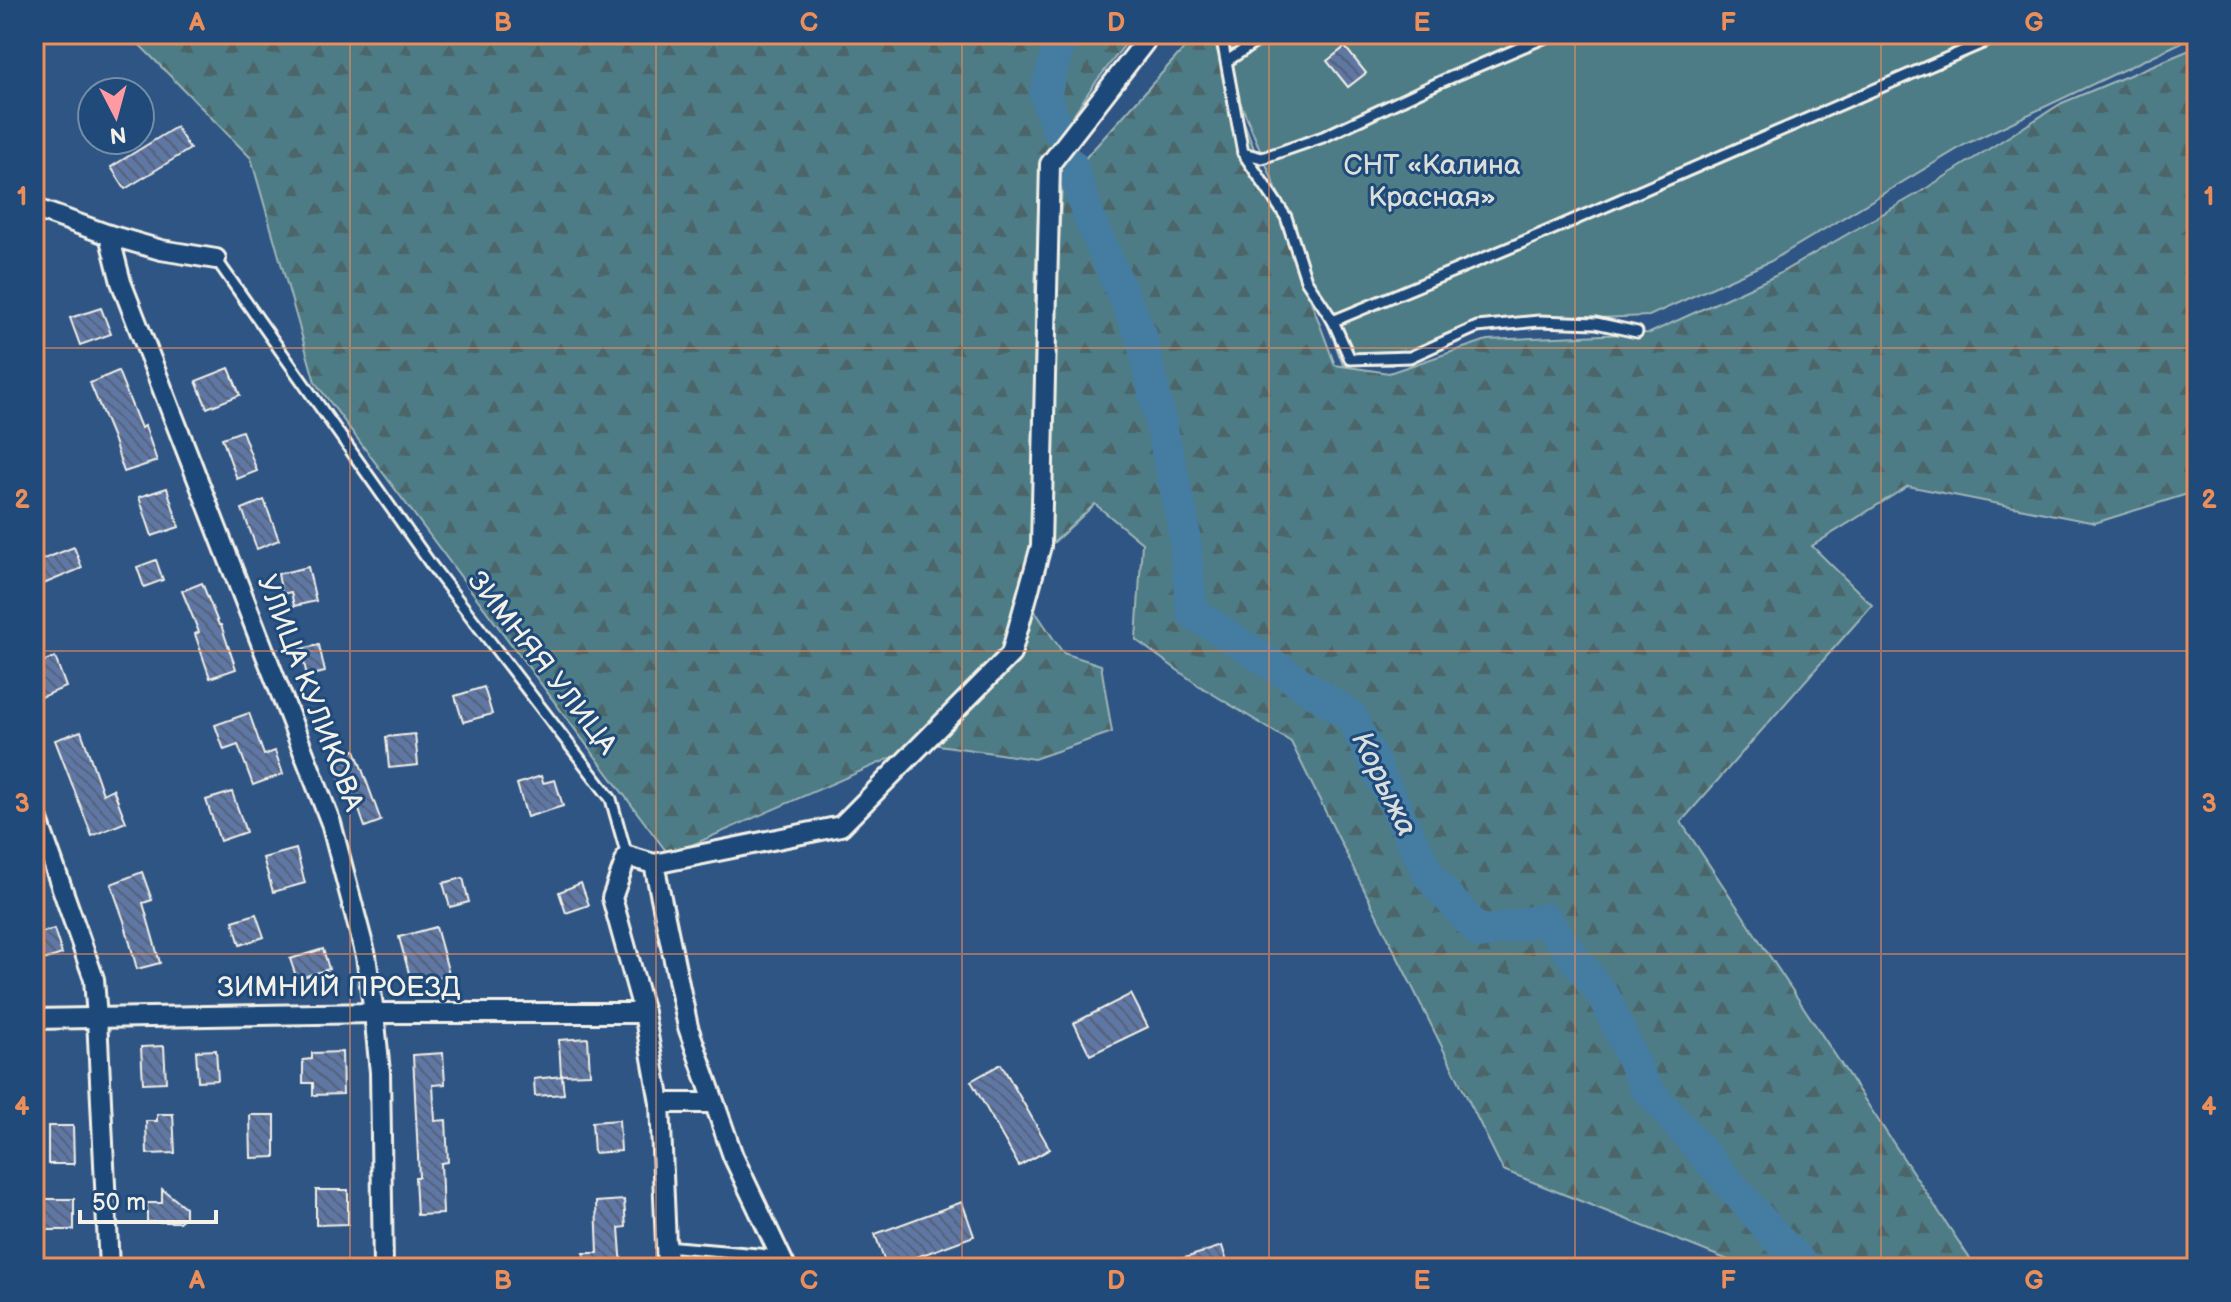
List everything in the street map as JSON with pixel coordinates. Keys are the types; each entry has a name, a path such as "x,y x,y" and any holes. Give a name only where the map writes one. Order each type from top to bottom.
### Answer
{"street":[{"path":"667,1268 660,1103 644,1013 612,898 627,856 654,864 841,826 1011,654 1041,546 1050,164 1151,34"},
{"path":"34,208 109,235"},
{"name":"ЗИМНЯЯ УЛИЦА","path":"109,235 161,250 216,259"},
{"name":"УЛИЦА КУЛИКОВА","path":"109,235 121,282 331,823 366,956 374,1013 380,1072 383,1268"},
{"path":"34,809 94,979 109,1268"},
{"path":"654,864 688,1027 733,1156 783,1262"},
{"name":"ЗИМНИЙ ПРОЕЗД","path":"34,1019 374,1013 644,1013"},
{"path":"660,1103 714,1103"}],"lane":[{"path":"1221,34 1243,153 1286,217 1306,280 1333,321 1350,359 1410,357 1477,327 1539,321 1596,323 1637,332"},
{"path":"1227,61 1268,34"},
{"path":"1243,153 1262,158 1323,137 1553,34"},
{"path":"1333,321 2003,34"},
{"name":"ЗИМНЯЯ УЛИЦА","path":"216,259 432,566 611,799 627,856"},
{"path":"665,1246 783,1262"}],"green space":[{"path":"133,34 1133,34 1092,87 1040,165 1035,290 1033,608 1063,653 1101,665 1112,732 1034,759 925,743 669,855 315,382 251,158 133,38"},
{"path":"1197,34 1211,34 1335,365 1389,373 1487,340 1650,333 1775,276 1922,191 2062,103 2197,47 2197,491 2095,523 1908,486 1812,546 1872,605 1681,822 1976,1268 1748,1268 1503,1170 1291,742 1198,685 1136,640 1142,543 1095,504 1051,545 1052,377 1062,184"},
{"name":"СНТ «Калина Красная»","path":"1212,34 2197,35 1966,144 1771,261 1649,316 1473,323 1392,365 1343,365 1278,193"}],"building":[{"path":"1345,47 1366,73 1348,87 1327,61"},
{"path":"176,127 190,149 125,189 111,167 129,156 156,156 156,139"},
{"path":"101,308 111,334 80,345 70,318"},
{"path":"229,368 240,395 207,408 196,381"},
{"path":"118,371 141,428 145,426 157,461 124,472 90,383"},
{"path":"242,431 257,471 237,479 222,438"},
{"path":"167,488 179,527 152,536 139,497"},
{"path":"264,500 279,540 257,549 242,509"},
{"path":"74,547 82,568 34,588 34,563"},
{"path":"156,560 163,580 144,587 137,567"},
{"path":"308,567 316,601 294,606 291,592 282,594 278,574"},
{"path":"202,583 236,669 210,678 195,634 199,632 182,591"},
{"path":"319,645 325,672 307,676 301,649"},
{"path":"55,657 66,687 39,698 34,683 34,665"},
{"path":"484,687 492,714 463,722 455,696"},
{"path":"249,713 264,755 275,751 283,774 253,785 238,745 224,750 215,725"},
{"path":"81,731 103,794 113,789 126,822 92,836 55,740"},
{"path":"415,734 418,765 389,768 386,737"},
{"path":"355,750 381,821 365,827 348,779 341,782 332,758"},
{"path":"541,776 543,783 555,780 563,806 527,817 517,784"},
{"path":"232,792 246,832 220,841 206,800"},
{"path":"296,849 305,883 273,892 263,858"},
{"path":"142,872 152,900 143,903 160,963 137,969 111,884"},
{"path":"463,878 469,902 450,907 443,883"},
{"path":"581,883 589,905 566,913 559,892"},
{"path":"256,914 264,937 240,945 233,921"},
{"path":"436,927 449,974 412,984 399,937"},
{"path":"54,929 62,954 34,963 34,935"},
{"path":"323,949 329,969 297,979 290,959"},
{"path":"1131,994 1148,1027 1090,1055 1074,1023"},
{"path":"588,1038 590,1074 561,1075 559,1040"},
{"path":"164,1046 166,1082 143,1083 141,1047"},
{"path":"216,1050 218,1080 198,1081 196,1051"},
{"path":"342,1052 343,1094 313,1095 313,1083 303,1083 303,1060 312,1059 312,1053"},
{"path":"443,1053 445,1084 433,1085 435,1121 446,1120 448,1162 441,1163 443,1214 417,1215 415,1177 419,1177 413,1055"},
{"path":"1001,1064 1050,1149 1019,1166 971,1081"},
{"path":"562,1076 564,1094 535,1096 534,1079"},
{"path":"157,1114 173,1114 175,1153 147,1154 146,1121 157,1121"},
{"path":"250,1115 275,1115 275,1157 251,1158"},
{"path":"619,1120 621,1151 594,1153 592,1122"},
{"path":"48,1126 73,1126 74,1164 48,1164"},
{"path":"162,1189 185,1207 185,1217 179,1222 147,1222 147,1203 162,1203"},
{"path":"316,1190 348,1190 348,1224 316,1225"},
{"path":"39,1199 74,1199 74,1230 39,1230"},
{"path":"624,1200 626,1227 619,1228 622,1268 585,1268 584,1253 598,1253 596,1202"},
{"path":"962,1202 974,1236 887,1268 875,1234"},
{"path":"1222,1246 1229,1268 1163,1268 1163,1265"}],"waterway":[{"name":"Корыжа","path":"1058,130 1045,95 1062,34"},
{"name":"Корыжа","path":"1071,164 1090,220 1141,335 1183,522 1192,612 1351,716 1430,877 1480,933 1545,919 1605,998 1644,1085 1806,1268"}]}
